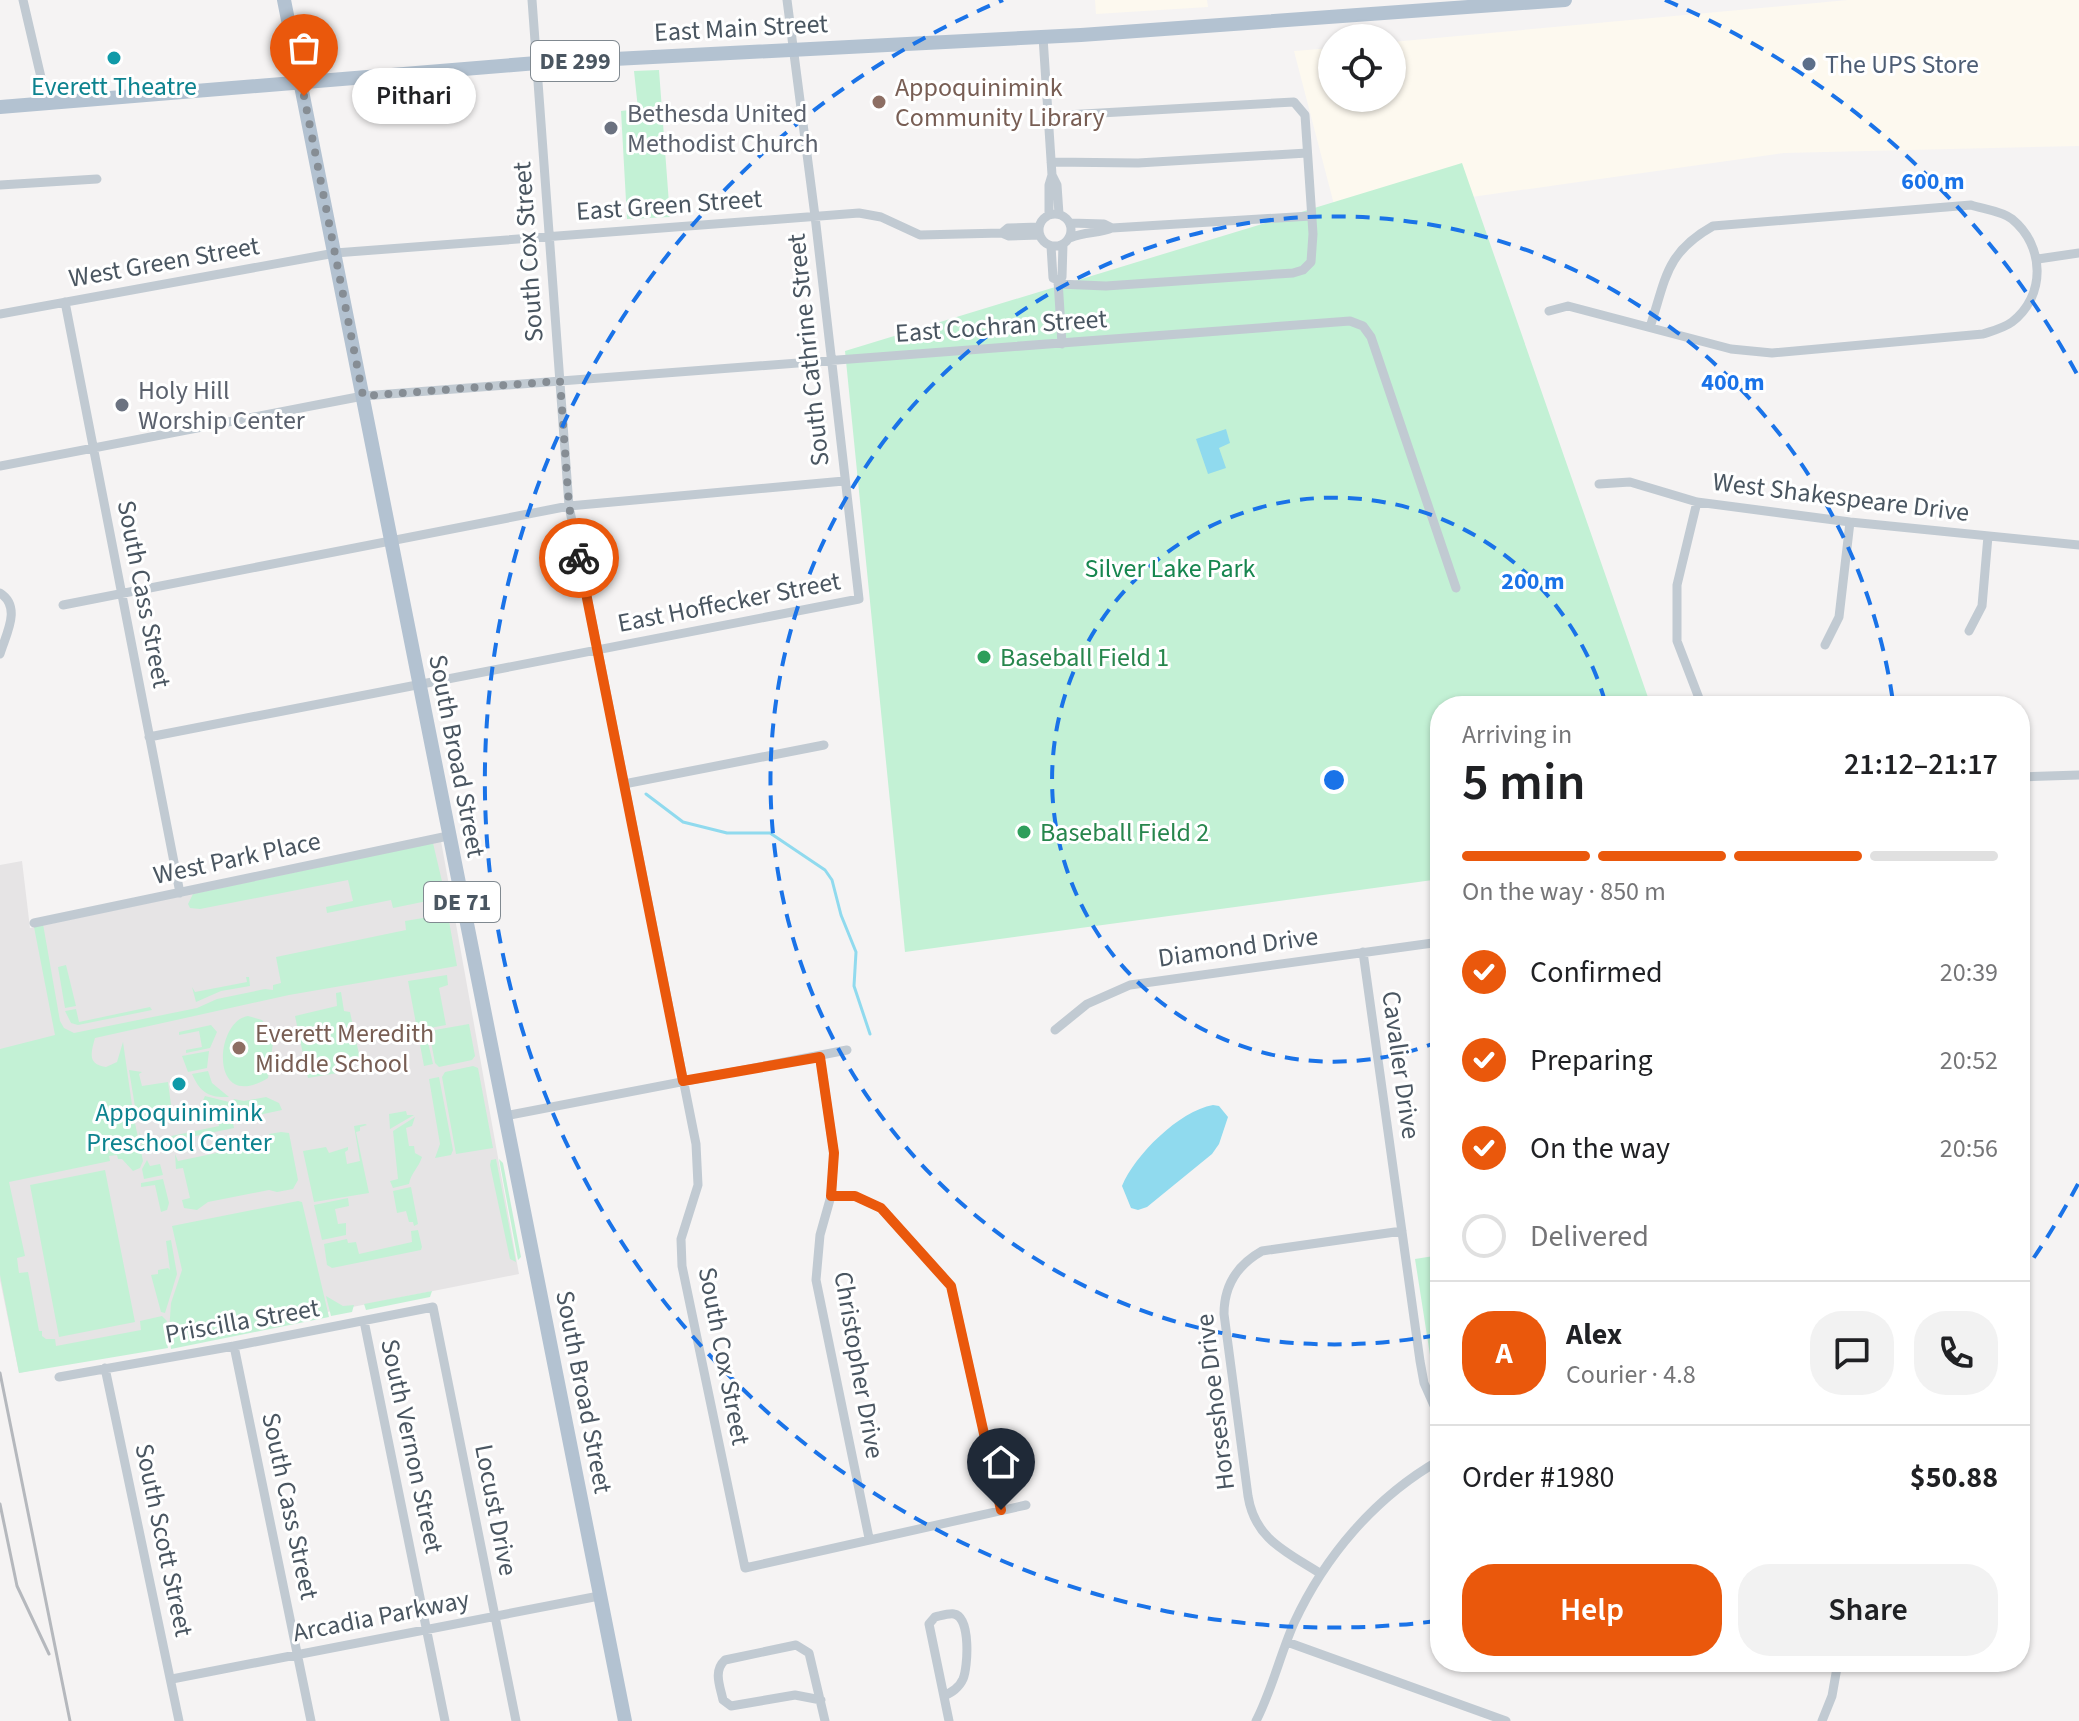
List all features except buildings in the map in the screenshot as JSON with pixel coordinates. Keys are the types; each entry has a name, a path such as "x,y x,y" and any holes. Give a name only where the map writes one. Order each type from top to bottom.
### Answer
{"main road":[{"name":"DE 71","path":"284,0 302,82"},
{"name":"East Main Street","path":"302,82 537,63 1043,37 1438,4 1565,0"},
{"name":"DE 299","path":"0,107 302,82"},
{"name":"South Broad Street","path":"302,82 448,836 625,1721"}],"street":[{"path":"23,0 47,103"},
{"name":"South Cox Street","path":"532,0 569,506 696,1144 698,1185 681,1239 682,1266 745,1568 869,1538"},
{"name":"South Cathrine Street","path":"787,0 859,599"},
{"path":"1043,37 1048,116 1051,162 1052,175 1057,185 1054,214 1039,231 1051,246 1053,278 1058,282 1106,286 1293,273 1303,270 1311,262 1305,115 1294,102 1048,116"},
{"path":"1051,162 1138,163 1307,153"},
{"path":"0,185 97,179"},
{"path":"1549,311 1568,306 1731,349 1772,353 1983,334 2009,325 2024,312 2036,292 2038,259 2025,232 2010,216 1971,205 1713,226 1691,238 1677,252 1650,327"},
{"path":"1054,214 1070,223 1104,224 1112,228"},
{"name":"East Green Street","path":"335,253 815,216 871,215 904,230 930,237 1002,233 1008,228 1039,231"},
{"path":"1051,246 1084,231 1311,216"},
{"path":"1062,344 1058,282 1062,277 1070,223"},
{"name":"West Green Street","path":"0,314 335,253"},
{"path":"2038,259 2079,253"},
{"name":"South Cass Street","path":"65,302 180,893"},
{"name":"East Cochran Street","path":"0,466 363,396 1350,321 1363,326 1374,344 1456,588"},
{"path":"63,605 569,506 844,481"},
{"name":"West Shakespeare Drive","path":"1599,484 1630,482 1697,502 1850,522 2079,545"},
{"path":"1697,502 1677,585 1677,641 1698,696"},
{"path":"1825,645 1839,617 1850,522"},
{"path":"1969,631 1982,606 1988,536"},
{"path":"0,593 9,602 12,614 0,654"},
{"name":"East Hoffecker Street","path":"149,737 859,599"},
{"path":"624,784 824,745"},
{"path":"2030,777 2079,775"},
{"name":"West Park Place","path":"34,923 448,836"},
{"name":"Diamond Drive","path":"1055,1030 1087,1004 1130,985 1430,943"},
{"name":"Cavalier Drive","path":"1363,952 1422,1372 1430,1393"},
{"path":"505,1116 847,1050"},
{"name":"Christopher Drive","path":"820,1057 834,1153 831,1196 820,1235 816,1280 869,1538"},
{"path":"831,1196 855,1196 881,1208 951,1286 1001,1510"},
{"name":"Horseshoe Drive","path":"1321,1574 1266,1536 1253,1519 1226,1329 1225,1294 1244,1263 1262,1251 1402,1231"},
{"name":"Priscilla Street","path":"59,1377 433,1307"},
{"name":"Locust Drive","path":"433,1307 516,1721"},
{"name":"South Vernon Street","path":"364,1321 445,1721"},
{"name":"South Cass Street","path":"234,1346 311,1721"},
{"name":"South Scott Street","path":"105,1368 179,1721"},
{"path":"1256,1721 1287,1642 1321,1574 1371,1512 1430,1466"},
{"path":"869,1538 1026,1505"},
{"name":"Arcadia Parkway","path":"172,1679 599,1596"},
{"path":"944,1696 956,1689 963,1678 966,1627 963,1618 954,1613 935,1617 929,1624 949,1721"},
{"path":"1287,1642 1506,1721"},
{"path":"821,1700 795,1695 731,1706 723,1700 717,1673 719,1666 725,1660 796,1645 809,1653 821,1700 825,1721"},
{"path":"1823,1721 1836,1672"}],"shaded area":[{"path":"1095,0 1207,0 1208,7 1096,14"},
{"path":"1848,0 2079,0 2079,146 1784,153 1337,216 1294,51 1318,49 1318,112 1406,112 1406,41"},
{"name":"Everett Meredith Middle School","path":"441,841 519,1274 19,1373 0,1280 0,865 22,861 30,928"}],"green space":[{"path":"659,70 670,217 627,219 621,111 638,109 634,71"},
{"name":"Silver Lake Park","path":"1462,163 1648,696 1430,696 1430,880 905,952 845,351"},
{"path":"433,843 444,890 437,899 393,908 391,900 327,913 326,907 353,901 348,880 200,909 190,908 188,904 193,894"},
{"path":"445,917 449,921 457,966 289,995 95,1038 93,1060 106,1067 117,1062 123,1042 134,1119 125,1123 135,1123 143,1161 140,1168 133,1171 117,1155 109,1156 110,1161 9,1182 25,1256 17,1258 19,1273 28,1272 39,1331 46,1339 55,1339 56,1346 141,1330 140,1321 162,1316 167,1321 164,1328 168,1348 19,1373 0,1275 0,1049 55,1035 34,927 43,924 60,1021 64,1028 74,1033 197,1008 217,999 273,990 273,985 281,983 276,957 406,930 405,921"},
{"path":"66,965 76,1006 65,1008 58,967"},
{"path":"447,975 448,985 439,988 446,1025 425,1029 433,1064 424,1066 408,981"},
{"path":"246,977 249,977 250,986 221,991 196,1002 192,987 195,992 247,982"},
{"path":"341,992 344,1011 350,1012 360,1059 348,1061 349,1071 308,1078 295,1016 337,1006 336,993"},
{"path":"150,1007 152,1010 78,1025 71,1023 65,1011 76,1009 79,1022"},
{"path":"248,1016 262,1020 274,1036 268,1078 249,1086 235,1084 227,1076 223,1062 228,1033 237,1022"},
{"path":"469,1024 475,1056 472,1060 439,1067 435,1063 429,1031"},
{"path":"211,1025 217,1032 210,1048 186,1053 186,1050 202,1047 199,1031 179,1035 179,1032"},
{"path":"209,1051 207,1068 188,1072 182,1056"},
{"path":"473,1066 478,1068 493,1148 456,1154 442,1077 445,1072"},
{"path":"129,1070 142,1072 139,1074 142,1086 168,1082 172,1112 137,1119"},
{"path":"208,1071 212,1083 229,1097 210,1095 198,1085 192,1074"},
{"path":"439,1077 453,1150 451,1155 435,1158 440,1144 429,1079"},
{"path":"205,1096 229,1102 234,1128 142,1147 139,1131 143,1142 219,1126 216,1109 197,1113"},
{"path":"266,1097 279,1103 282,1110 244,1118 234,1112 234,1099 244,1101"},
{"path":"406,1111 407,1115 414,1115 390,1129 389,1114"},
{"path":"415,1117 412,1126 406,1128 409,1146 414,1146 415,1153 422,1157 409,1184 393,1188 390,1181 398,1179 393,1131"},
{"path":"365,1124 356,1132 369,1193 314,1202 303,1151 326,1147 329,1153 348,1147 345,1152 347,1164 360,1161 354,1126"},
{"path":"289,1133 298,1180 293,1189 269,1190 208,1202 197,1210 184,1208 182,1200 190,1198 183,1168 176,1169 175,1154 178,1161 269,1142 269,1134"},
{"path":"496,1159 516,1262 510,1259 490,1165 491,1160"},
{"path":"499,1159 503,1163 521,1257 518,1260"},
{"path":"147,1160 150,1166 160,1164 163,1175 144,1179 142,1169"},
{"path":"105,1170 135,1322 59,1337 30,1185"},
{"path":"163,1179 169,1203 167,1210 161,1212 155,1185 141,1187 141,1183"},
{"path":"411,1187 418,1224 414,1226 413,1222 409,1222 406,1211 397,1213 393,1191"},
{"path":"348,1198 349,1206 335,1209 338,1224 346,1223 346,1235 322,1240 314,1205"},
{"path":"302,1202 329,1317 171,1349 171,1303 182,1270 172,1226"},
{"path":"418,1230 421,1250 332,1268 327,1265 324,1244 347,1239 348,1243 356,1242 359,1254 412,1242 411,1231"},
{"path":"171,1240 177,1274 165,1313 161,1312 151,1275 158,1274 158,1270 170,1270 166,1241"},
{"path":"1430,1257 1430,1355 1415,1259"},
{"path":"432,1291 430,1297 366,1310 364,1304"},
{"path":"326,1296 343,1306 354,1305 352,1312 331,1316"}],"water":[{"path":"1226,429 1230,443 1219,448 1226,468 1208,474 1196,439"},
{"path":"1213,1105 1219,1106 1228,1117 1219,1144 1212,1154 1147,1207 1138,1210 1131,1208 1122,1186 1137,1161 1173,1125"}],"waterway":[{"path":"646,794 683,822 727,833 770,833 825,870 832,880 841,915 856,952 854,986 870,1034"}],"railway":[{"path":"0,1373 70,1721"},
{"path":"0,1504 17,1586 49,1654"}],"way so far":[{"path":"304,96 363,396 560,381 569,506 579,558"}],"place":[{"name":"Everett Theatre","path":"114,58"},
{"name":"The UPS Store","path":"1809,64"},
{"name":"Pithari","path":"304,96"},
{"name":"Appoquinimink Community Library","path":"879,102"},
{"name":"Bethesda United Methodist Church","path":"611,128"},
{"name":"Holy Hill Worship Center","path":"122,405"},
{"name":"Baseball Field 1","path":"984,657"},
{"name":"Baseball Field 2","path":"1024,832"},
{"name":"Everett Meredith Middle School","path":"239,1048"},
{"name":"Appoquinimink Preschool Center","path":"179,1084"}],"route":[{"path":"579,558 683,1081 820,1057 834,1153 831,1196 855,1196 881,1208 951,1286 1001,1510"}]}
